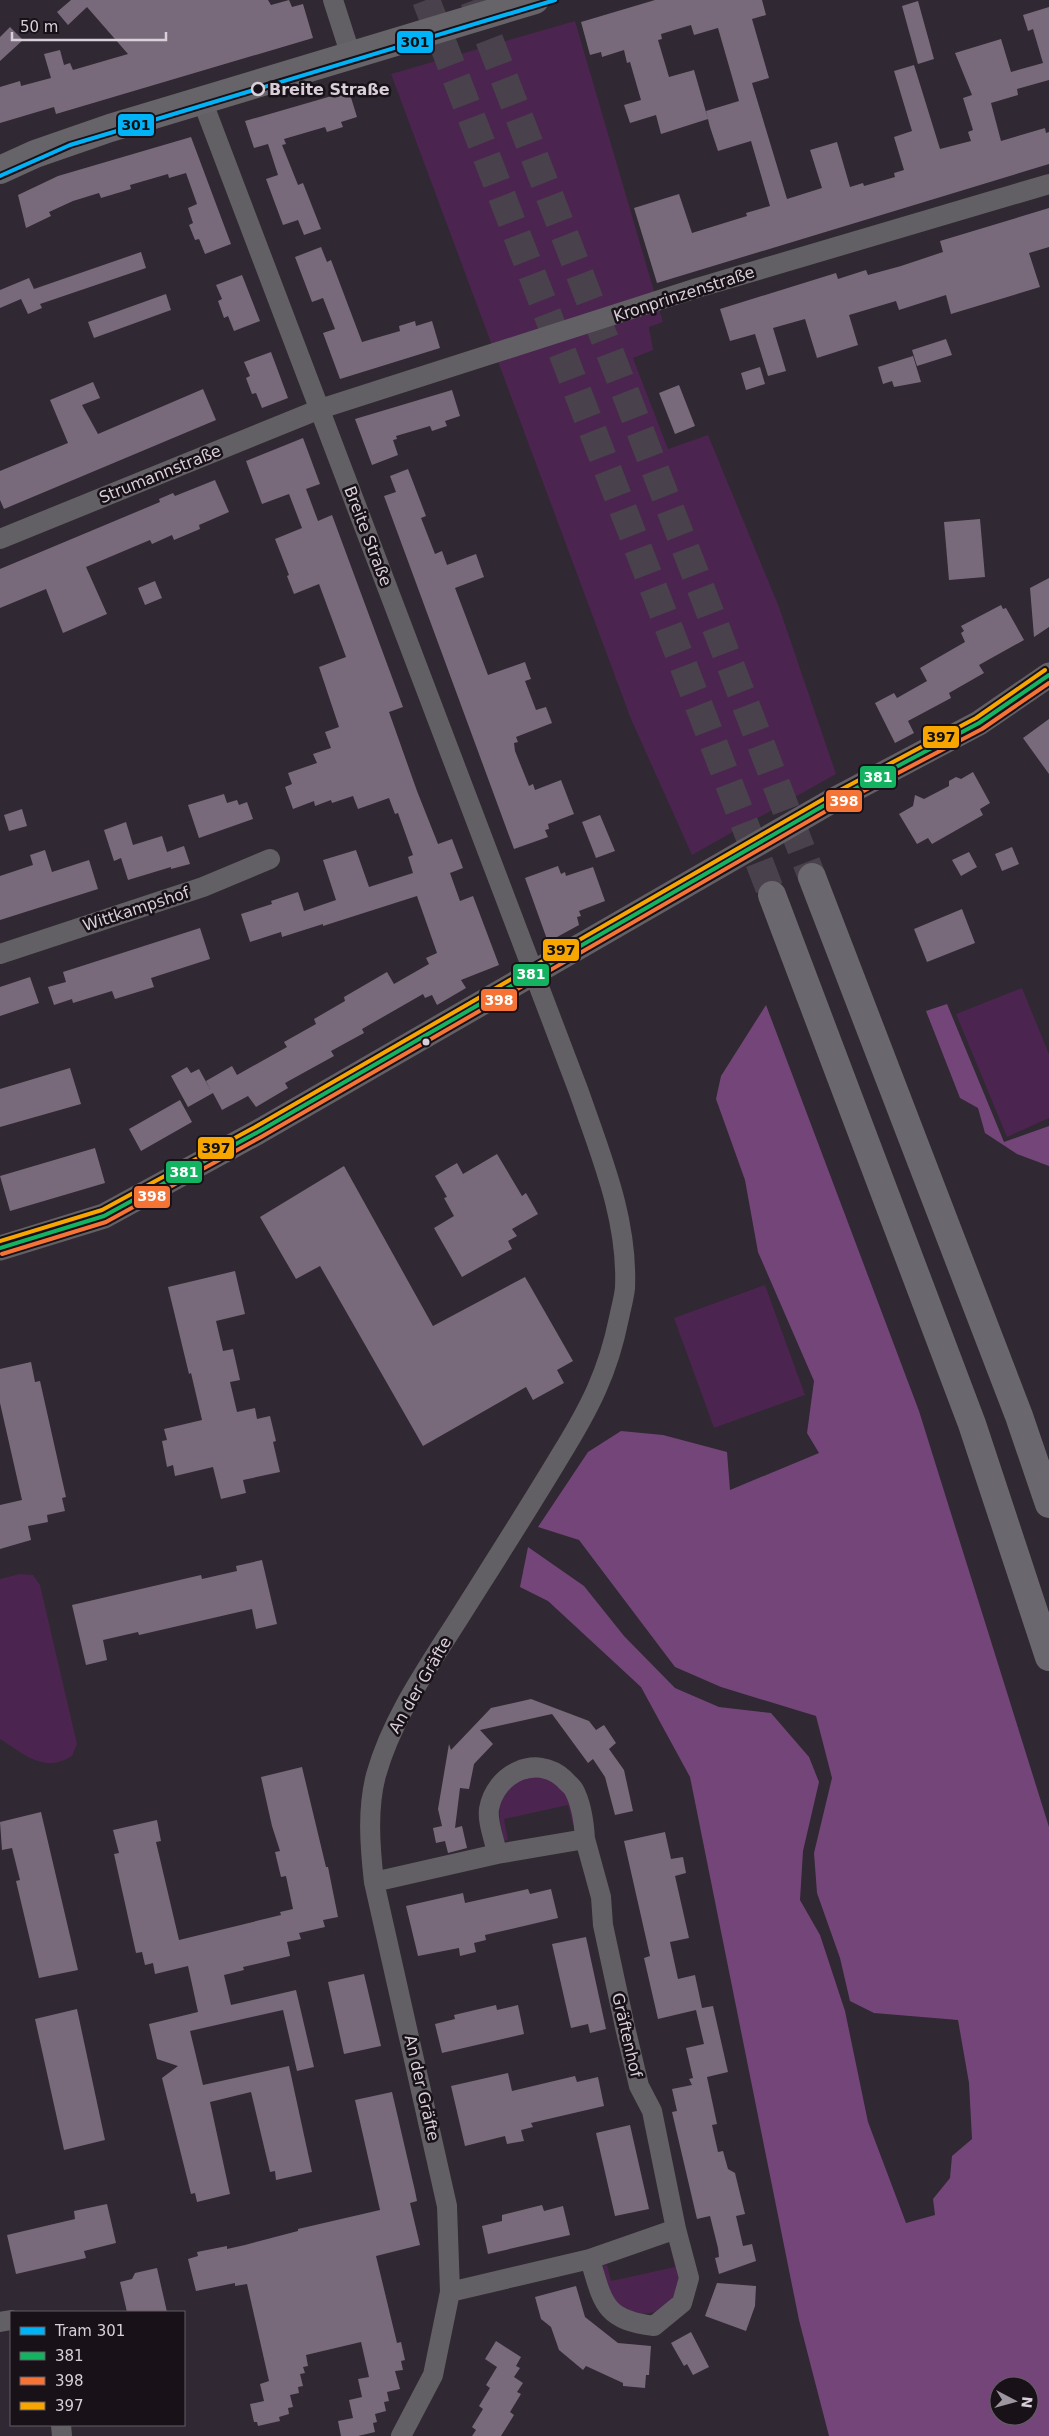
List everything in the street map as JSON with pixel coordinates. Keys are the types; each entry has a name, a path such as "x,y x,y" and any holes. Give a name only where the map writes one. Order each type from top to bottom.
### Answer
{"highway":[{"path":"812,877 1019,1416 1049,1504"},
{"path":"772,895 972,1424 1049,1657"}],"main road":[{"path":"0,170 59,144 535,0"}],"street":[{"path":"333,0 351,56"},
{"name":"Breite Straße","path":"202,100 535,973"},
{"name":"Kronprinzenstraße","path":"320,409 697,288 1049,184"},
{"name":"Strumannstraße","path":"0,539 320,409"},
{"path":"0,1248 104,1216 258,1132 830,802 979,723 1049,675"},
{"name":"Wittkampshof","path":"0,954 203,887 270,859"},
{"name":"An der Gräfte","path":"401,2436 433,2375 450,2292 447,2206 374,1882 371,1851 371,1799 376,1774 390,1738 416,1687 512,1536 600,1386 614,1342 625,1289 619,1213 535,973"},
{"name":"Gräftenhof","path":"497,1854 489,1810 496,1788 509,1774 532,1767 556,1772 574,1789 584,1819 585,1838 601,1897 603,1925 625,2027 639,2086 652,2112 676,2229 689,2278 682,2303 654,2326 632,2324 614,2314 602,2298 590,2259"},
{"path":"374,1882 497,1854 585,1838"},
{"path":"450,2292 590,2259 676,2229"}],"shaded area":[{"path":"575,21 663,322 649,327 653,350 633,358 668,449 708,435 779,607 836,774 692,855 631,719 391,74"},
{"path":"1022,988 1049,1054 1049,1118 1007,1137 956,1014"},
{"path":"947,1004 1004,1142 1049,1126 1049,1166 1017,1154 985,1133 978,1108 960,1098 926,1011"},
{"path":"766,1005 919,1411 1049,1827 1049,2436 829,2436 799,2320 690,1777 641,1687 548,1601 520,1587 528,1547 584,1586 624,1636 675,1688 719,1707 771,1713 809,1757 819,1782 803,1851 800,1900 820,1935 845,2011 868,2122 906,2223 935,2215 933,2199 950,2178 952,2156 972,2139 969,2083 958,2020 874,2013 850,2001 840,1958 817,1893 814,1853 832,1778 816,1716 721,1687 675,1667 579,1540 538,1527 588,1452 621,1431 663,1435 727,1452 730,1490 819,1453 807,1433 814,1381 758,1252 745,1180 716,1099 721,1076"},
{"path":"765,1285 805,1395 714,1428 674,1318"},
{"path":"20,1574 33,1575 40,1585 77,1744 72,1756 52,1763 34,1760 0,1739 0,1579"},
{"path":"531,1775 552,1779 568,1796 576,1824 573,1825 568,1805 504,1819 508,1840 504,1841 500,1817 501,1800 510,1788"},
{"path":"675,2249 680,2272 680,2284 676,2295 670,2303 662,2309 644,2314 625,2310 617,2304 608,2289 603,2266 607,2265 611,2281 675,2267 671,2250"}],"building":[{"path":"71,0 268,0 271,5 289,0 292,7 303,4 313,38 56,114 54,107 0,123 0,87 20,81 21,86 51,78 44,54 60,50 64,65 70,63 73,70 128,54 87,7 68,25 57,12"},
{"path":"655,0 762,0 766,15 752,19 769,78 752,83 787,199 822,188 810,150 837,142 850,187 863,183 864,186 895,177 894,173 904,170 894,137 912,131 894,71 914,65 940,149 971,141 968,132 973,130 963,98 972,95 955,53 1001,39 1011,72 1043,63 1033,29 1028,31 1023,15 1049,7 1049,80 1017,89 1018,95 991,103 1001,141 1045,128 1046,133 1049,132 1049,164 657,283 634,208 679,194 692,233 747,216 746,213 770,206 751,141 718,151 708,119 661,134 656,115 630,123 624,105 641,100 630,62 627,63 624,50 602,57 601,52 590,55 581,22","holes":["691,25 694,35 718,28 739,101 706,111 708,119 694,70 669,77 658,40 662,39 661,34"]},
{"path":"918,1 934,59 918,64 902,6"},
{"path":"10,27 23,40 0,61 0,37"},
{"path":"349,91 357,117 341,122 343,127 327,132 325,127 284,139 286,144 282,145 298,185 303,183 321,229 304,235 298,220 283,225 266,179 278,175 268,144 254,148 245,121"},
{"path":"191,137 231,244 205,254 199,239 195,240 189,225 193,223 188,208 197,204 186,173 169,178 168,174 130,185 131,189 101,198 99,193 73,201 49,212 51,216 26,228 18,195 58,176"},
{"path":"1049,208 1049,247 1029,253 1040,287 951,314 946,295 899,310 896,301 849,315 858,345 817,358 805,319 773,328 786,371 768,376 755,334 730,341 720,309 836,273 838,279 866,270 868,275 901,266 943,252 940,241"},
{"path":"321,247 327,262 331,260 362,342 400,331 399,326 415,321 416,326 432,321 440,348 340,379 323,333 335,329 323,298 312,302 295,257"},
{"path":"141,252 146,268 40,304 42,308 28,314 21,299 0,308 0,290 29,278 34,289"},
{"path":"242,275 260,321 234,331 228,316 224,318 218,301 222,299 216,285"},
{"path":"166,294 171,310 94,338 88,322"},
{"path":"946,339 952,355 917,366 912,350"},
{"path":"271,352 288,398 262,408 256,393 252,394 246,378 250,376 244,362"},
{"path":"913,356 921,382 894,387 892,381 883,384 878,367"},
{"path":"760,367 765,384 746,390 741,373"},
{"path":"93,382 100,398 82,405 98,434 203,389 216,420 4,509 0,500 0,471 68,443 50,400"},
{"path":"679,385 695,426 675,434 659,393"},
{"path":"452,390 460,416 445,421 447,426 432,431 430,426 396,436 397,439 393,440 398,455 372,465 355,419"},
{"path":"303,438 320,484 306,489 318,521 332,515 403,707 389,712 417,791 438,844 452,839 463,868 450,873 460,901 473,896 499,965 461,980 466,988 437,1005 432,995 425,998 423,994 362,1029 364,1033 331,1051 334,1056 285,1083 288,1088 256,1107 248,1096 222,1110 213,1093 188,1107 171,1076 187,1067 191,1073 199,1069 210,1089 206,1081 232,1066 237,1075 287,1047 284,1042 316,1024 314,1019 345,1001 344,997 387,972 394,984 429,964 426,958 437,953 417,896 323,926 323,924 282,937 281,932 250,942 241,914 272,904 271,901 298,892 304,911 336,900 323,860 356,850 369,887 413,873 408,857 413,855 398,813 395,814 389,798 358,809 353,796 332,803 331,800 315,806 314,801 293,809 285,787 292,784 288,773 317,763 313,754 331,748 325,732 339,727 319,667 346,657 319,584 294,594 287,576 289,575 275,539 302,528 289,494 262,504 246,461"},
{"path":"408,469 426,516 421,518 435,554 442,551 447,565 476,554 484,577 455,588 488,675 525,662 531,679 525,681 536,710 546,707 552,723 516,737 518,742 514,743 515,751 529,786 533,784 535,790 561,780 574,814 548,824 549,829 545,830 548,837 514,849 384,496 396,492 390,476"},
{"path":"215,480 229,512 199,525 200,529 174,540 172,535 152,544 150,540 86,567 107,614 63,633 46,589 0,608 0,569 160,502 159,499 173,493 175,496"},
{"path":"980,519 985,577 949,580 944,522"},
{"path":"1049,578 1049,627 1034,637 1030,588"},
{"path":"155,581 162,598 145,605 138,588"},
{"path":"1001,605 1003,609 1006,608 1024,640 979,665 984,673 949,693 951,698 908,721 914,733 895,743 875,703 894,693 897,698 927,681 920,668 965,642 961,633 964,631 961,626"},
{"path":"1049,719 1049,774 1023,738"},
{"path":"973,772 990,803 980,809 983,815 932,844 928,838 917,844 899,814 913,806 915,795 924,799 949,786 949,781 956,777 961,779"},
{"path":"224,794 227,803 237,800 239,805 247,802 253,819 199,838 188,805"},
{"path":"22,809 27,826 9,831 4,815"},
{"path":"600,815 615,851 596,858 582,822"},
{"path":"126,822 133,845 162,836 167,852 184,846 190,864 171,869 171,867 128,880 121,858 114,861 104,830"},
{"path":"1012,847 1019,864 1002,871 995,854"},
{"path":"45,850 52,872 89,860 98,889 0,920 0,876 33,865 30,855"},
{"path":"969,852 977,867 961,876 952,860"},
{"path":"558,866 561,874 565,872 566,876 593,867 605,901 579,911 581,916 577,917 579,925 548,942 525,878"},
{"path":"962,909 975,943 927,962 914,929"},
{"path":"200,928 210,959 151,978 154,987 115,999 112,991 73,1003 72,999 54,1005 48,987 66,982 63,972"},
{"path":"30,977 39,1003 0,1016 0,987"},
{"path":"70,1068 81,1104 0,1127 0,1089"},
{"path":"180,1100 192,1122 141,1151 129,1129"},
{"path":"95,1148 105,1183 10,1211 0,1176"},
{"path":"497,1154 522,1196 526,1193 538,1214 512,1229 517,1236 508,1241 512,1249 462,1277 434,1228 454,1216 444,1198 447,1197 435,1176 457,1163 463,1174"},
{"path":"344,1166 433,1326 525,1277 573,1361 557,1370 564,1383 533,1400 526,1387 423,1446 320,1266 296,1279 260,1217"},
{"path":"235,1271 245,1314 216,1321 223,1351 233,1349 240,1380 230,1382 237,1412 255,1408 257,1419 270,1416 276,1441 273,1442 280,1472 243,1480 246,1493 221,1499 213,1467 175,1476 173,1465 167,1467 162,1441 167,1440 164,1429 202,1420 168,1287"},
{"path":"31,1362 35,1382 40,1381 66,1497 62,1498 65,1511 47,1515 48,1522 28,1526 31,1540 0,1549 0,1505 22,1500 0,1403 0,1369"},
{"path":"262,1560 277,1624 256,1629 252,1609 139,1635 138,1632 103,1640 107,1660 86,1665 72,1605 201,1575 202,1579 237,1571 236,1566"},
{"path":"531,1699 589,1721 596,1730 604,1725 616,1743 609,1749 624,1770 633,1811 615,1815 605,1777 593,1759 588,1763 552,1714 480,1730 493,1744 474,1764 469,1789 460,1788 455,1828 462,1826 467,1848 448,1853 445,1841 436,1843 433,1828 442,1826 438,1809 449,1744 451,1750 491,1708"},
{"path":"302,1767 326,1867 328,1867 338,1917 323,1920 325,1927 299,1933 301,1939 287,1942 290,1956 243,1967 244,1970 224,1975 231,2005 296,1990 314,2067 297,2071 283,2010 190,2031 203,2085 289,2066 312,2172 276,2180 275,2171 270,2172 251,2092 210,2102 230,2194 197,2202 195,2193 191,2194 162,2078 178,2066 157,2059 149,2024 198,2012 188,1966 155,1974 153,1963 145,1965 142,1952 136,1953 114,1854 119,1853 113,1830 157,1820 161,1841 156,1842 179,1940 281,1915 280,1912 293,1909 286,1876 281,1877 275,1852 280,1851 272,1826 261,1777"},
{"path":"41,1812 78,1970 39,1978 16,1881 20,1880 12,1848 2,1850 0,1822"},
{"path":"665,1832 671,1859 683,1857 686,1873 675,1876 689,1938 670,1942 678,1979 695,1975 702,2008 713,2006 728,2072 707,2077 717,2124 712,2125 718,2152 723,2151 728,2169 735,2173 745,2214 736,2216 743,2246 752,2244 756,2261 719,2274 715,2258 719,2257 718,2248 710,2216 697,2219 672,2112 677,2111 672,2089 692,2085 689,2079 693,2078 686,2048 704,2044 696,2010 658,2019 644,1958 650,1956 624,1841"},
{"path":"528,1889 530,1894 551,1889 558,1918 485,1935 486,1940 474,1943 476,1952 460,1956 459,1948 418,1956 406,1906 463,1893 465,1903"},
{"path":"586,1937 606,2029 590,2033 588,2024 571,2028 552,1944"},
{"path":"364,1974 381,2046 344,2054 328,1982"},
{"path":"496,2005 497,2010 518,2005 524,2034 442,2053 435,2024 455,2019 454,2015"},
{"path":"77,2009 105,2140 64,2150 35,2019"},
{"path":"508,2073 512,2091 575,2076 577,2082 598,2077 604,2106 531,2123 533,2127 521,2130 524,2141 507,2144 505,2136 465,2146 451,2086"},
{"path":"392,2092 417,2201 410,2203 420,2245 376,2256 397,2343 401,2342 405,2360 401,2361 403,2370 395,2371 400,2389 387,2392 389,2401 384,2402 386,2411 375,2414 377,2422 373,2423 375,2432 358,2436 341,2436 338,2421 353,2418 349,2400 362,2397 358,2379 369,2377 361,2342 306,2355 308,2366 303,2367 305,2373 300,2374 303,2386 298,2387 299,2393 290,2395 293,2407 288,2408 289,2414 279,2417 280,2421 258,2426 257,2422 254,2422 250,2404 264,2401 260,2384 269,2381 247,2284 235,2286 235,2283 196,2291 188,2259 198,2256 197,2252 227,2246 227,2249 245,2245 298,2231 298,2229 380,2210 355,2100"},
{"path":"630,2125 649,2209 615,2216 596,2133"},
{"path":"107,2204 116,2243 84,2251 86,2258 16,2274 7,2235 75,2219 74,2211"},
{"path":"542,2205 544,2211 563,2206 570,2235 488,2254 482,2226 502,2221 502,2215"},
{"path":"157,2268 167,2311 127,2311 120,2282 132,2279 135,2273"},
{"path":"717,2283 756,2286 755,2306 746,2331 705,2316"},
{"path":"576,2286 585,2317 618,2343 651,2346 649,2375 646,2375 645,2388 623,2386 623,2383 586,2366 583,2370 559,2350 551,2327 541,2319 535,2297"},
{"path":"691,2332 709,2367 693,2375 687,2364 684,2366 671,2343"},
{"path":"496,2341 521,2357 516,2366 520,2368 514,2377 523,2383 517,2392 521,2394 510,2412 514,2415 501,2436 472,2436 476,2430 472,2427 483,2409 479,2406 490,2388 486,2385 497,2367 485,2359"}],"tunnel":[{"path":"426,0 772,895"},
{"path":"474,0 812,877"}],"tram line":[{"name":"301","path":"0,176 70,145 555,0"}],"transit line":[{"name":"397","path":"0,1241 102,1210 255,1127 827,797 976,718 1045,670"},
{"name":"381","path":"0,1248 104,1216 258,1132 830,802 979,723 1049,675"},
{"name":"398","path":"2,1254 106,1222 261,1137 833,807 982,729 1049,683"}],"place":[{"name":"Breite Straße","path":"258,89"}]}
